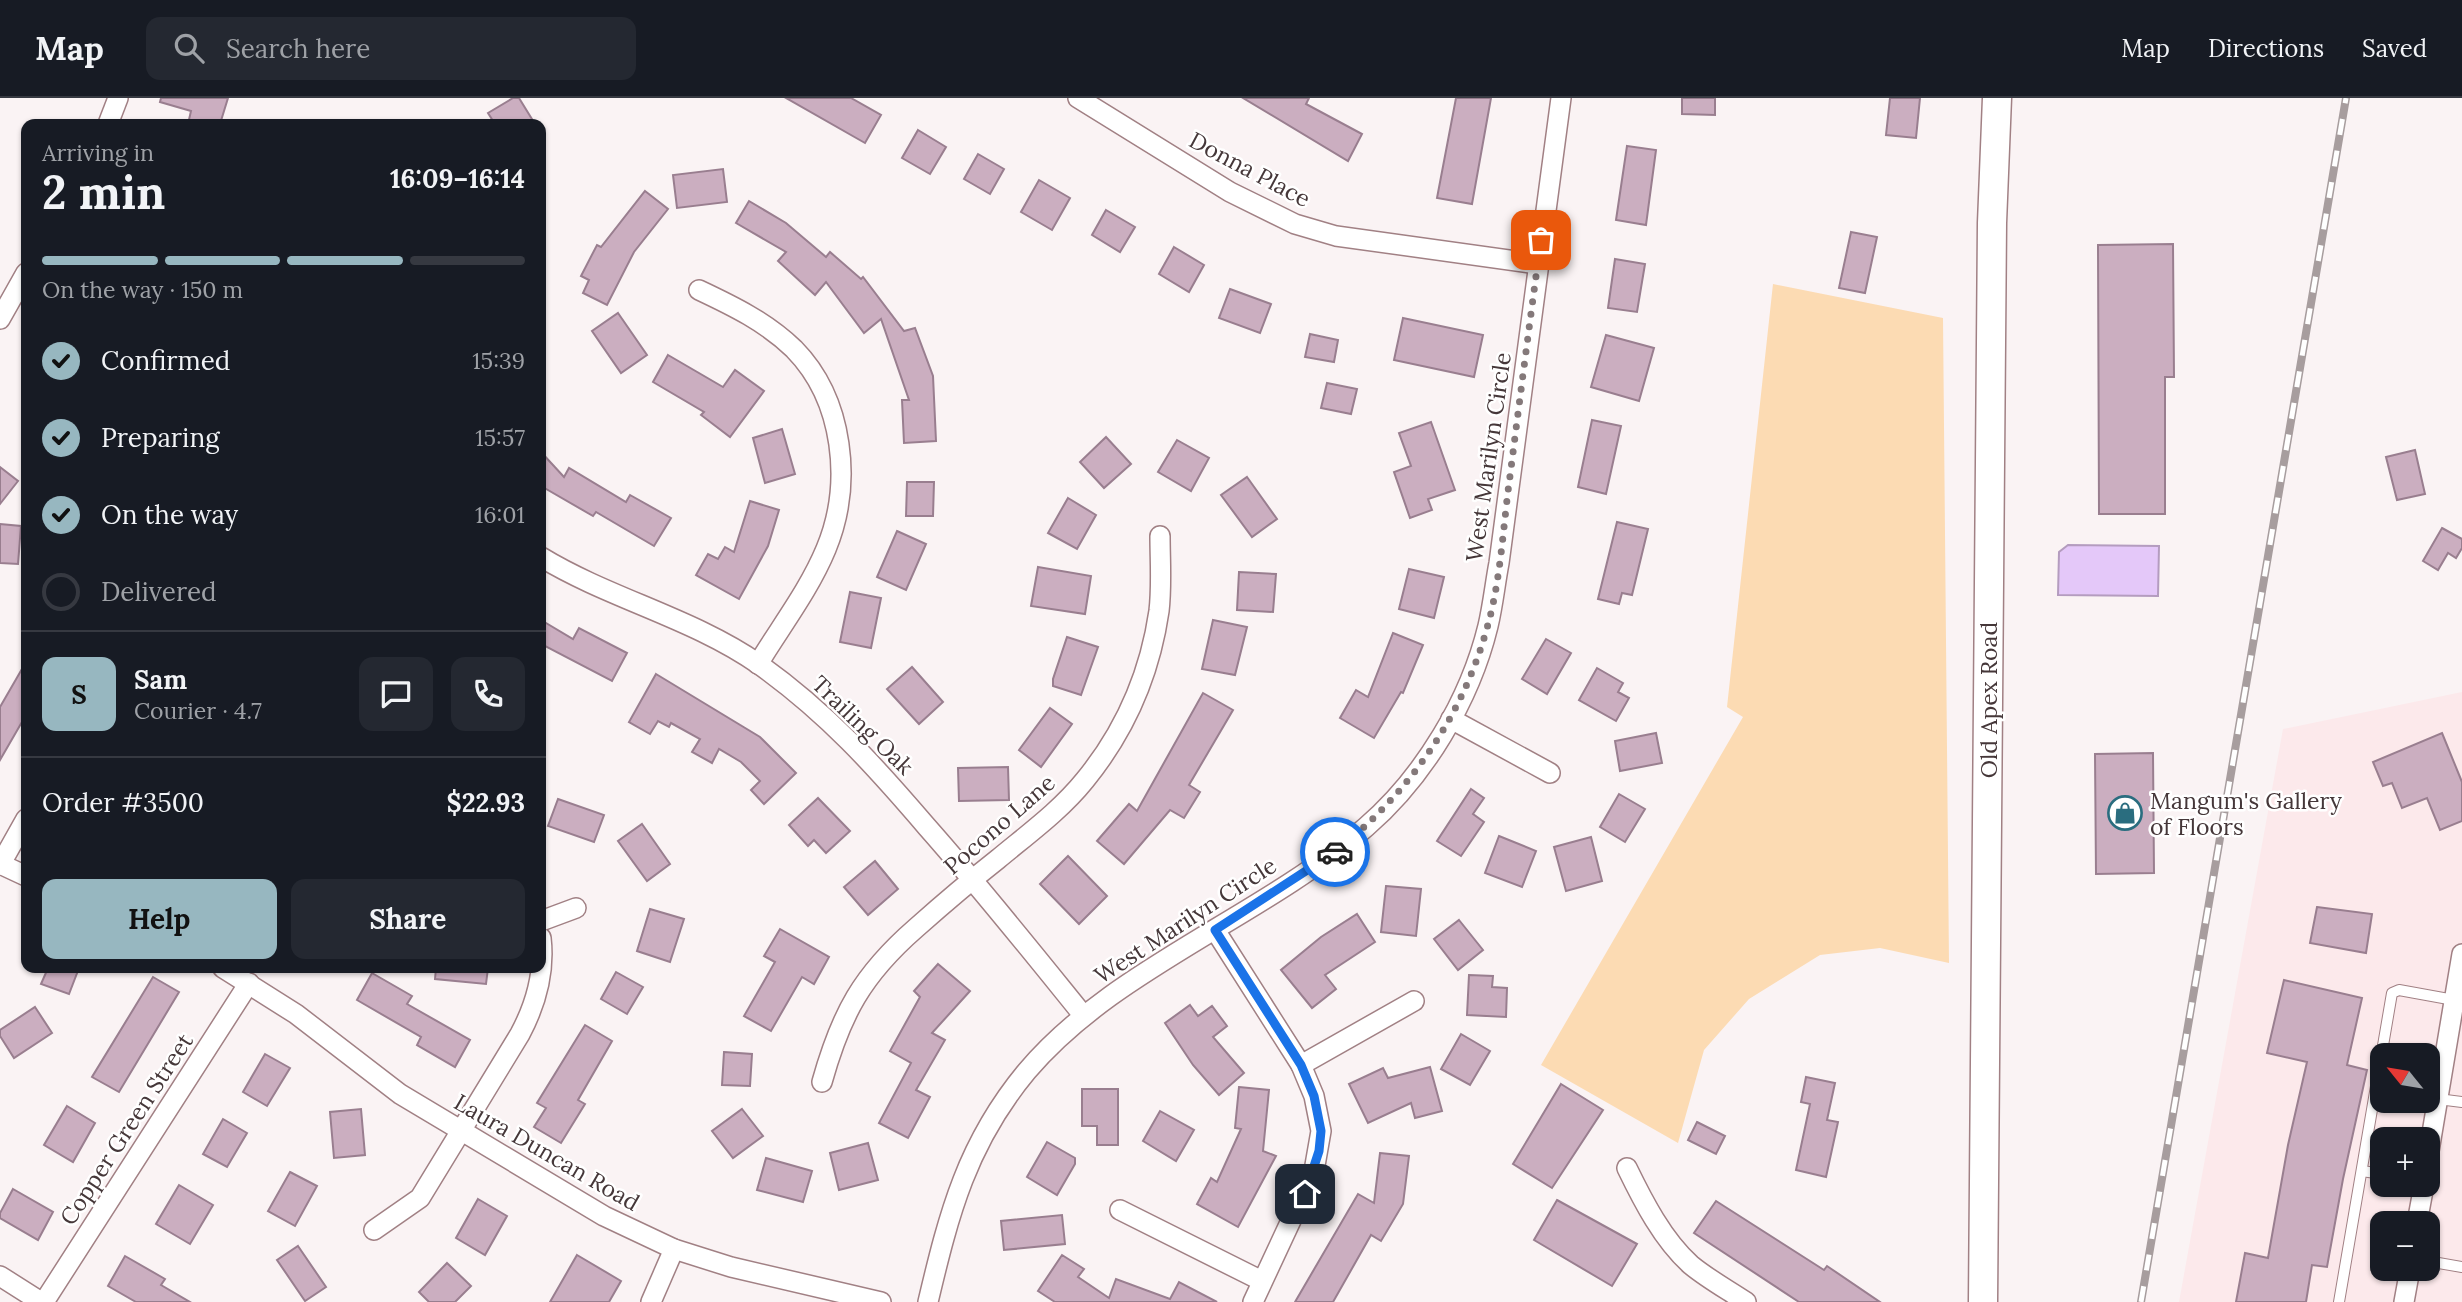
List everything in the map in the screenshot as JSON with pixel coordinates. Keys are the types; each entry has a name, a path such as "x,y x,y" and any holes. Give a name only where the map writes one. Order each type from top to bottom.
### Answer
{"main road":[{"name":"Old Apex Road","path":"1983,1302 1992,237 1997,98"}],"street":[{"path":"110,119 118,98"},
{"name":"Donna Place","path":"1078,98 1230,192 1295,224 1336,236 1538,264"},
{"name":"West Marilyn Circle","path":"928,1302 956,1194 973,1154 994,1116 1026,1072 1083,1015 1157,963 1215,930 1335,852 1367,826 1407,784 1451,719 1468,683 1488,626 1499,563 1561,98"},
{"path":"0,319 21,282"},
{"path":"699,290 746,312 794,349 824,392 841,452 841,484 836,517 827,546 813,578 758,664"},
{"name":"Pocono Lane","path":"822,1082 841,1024 853,999 873,971 895,946 1052,815 1084,782 1109,748 1128,714 1153,645 1159,608 1160,536"},
{"name":"Trailing Oak","path":"546,559 671,617 758,664 803,698 866,755 973,879 1083,1015"},
{"path":"1451,719 1550,773"},
{"path":"21,828 0,864 21,874"},
{"path":"546,919 576,908"},
{"path":"1215,930 1301,1065 1314,1096 1321,1131 1319,1151 1305,1194 1253,1302"},
{"path":"2440,1088 2462,954"},
{"name":"Laura Duncan Road","path":"232,973 296,1014 400,1094 604,1216 674,1249 777,1280 881,1302"},
{"path":"374,1230 420,1198 532,1011 540,973"},
{"name":"Copper Green Street","path":"43,1302 249,983"},
{"path":"1301,1065 1414,1001"},
{"path":"1627,1168 1643,1201 1681,1254 1691,1264 1746,1302"},
{"path":"1120,1210 1262,1281"},
{"path":"651,1302 674,1249"},
{"path":"0,1276 43,1302"},
{"path":"2404,1302 2408,1281"}],"lane":[{"path":"2339,1302 2392,992 2458,990"},
{"path":"2440,1099 2462,1102"},
{"path":"2362,1171 2370,1172"},
{"path":"2440,1263 2462,1267"}],"shaded area":[{"path":"1773,284 1943,318 1949,963 1880,948 1820,955 1749,999 1704,1050 1678,1143 1541,1065 1743,717 1727,707"},
{"path":"2068,545 2159,546 2158,596 2058,595 2059,552"},
{"path":"2462,692 2462,1302 2179,1302 2283,729"}],"building":[{"path":"161,98 228,98 222,119 189,119 191,111 160,102"},
{"path":"513,98 519,98 532,119 492,119 488,113"},
{"path":"786,98 851,98 881,115 865,143"},
{"path":"1243,98 1309,98 1306,104 1362,134 1348,161"},
{"path":"1456,98 1491,98 1472,204 1437,198"},
{"path":"1682,98 1715,98 1715,115 1682,114"},
{"path":"1890,98 1920,98 1916,138 1886,135"},
{"path":"918,130 946,147 930,174 902,158"},
{"path":"1627,146 1656,150 1646,225 1616,220"},
{"path":"978,154 1004,169 990,194 964,179"},
{"path":"723,169 727,202 677,208 673,175"},
{"path":"1039,180 1070,198 1052,230 1021,212"},
{"path":"645,191 668,209 634,252 607,305 583,293 589,280 581,276 597,245 601,247"},
{"path":"749,201 786,223 826,257 830,252 861,279 863,277 904,331 915,328 933,376 936,441 904,443 902,400 909,400 881,319 864,333 826,282 815,295 778,261 786,252 736,223"},
{"path":"1106,210 1135,227 1120,252 1092,235"},
{"path":"1851,232 1877,237 1865,293 1839,288"},
{"path":"2173,244 2174,377 2165,377 2165,514 2099,514 2098,245"},
{"path":"1174,247 1204,265 1189,292 1159,274"},
{"path":"1615,259 1645,264 1637,312 1608,308"},
{"path":"1230,289 1271,304 1260,333 1219,318"},
{"path":"618,313 647,355 621,373 592,331"},
{"path":"1403,318 1483,335 1474,377 1394,360"},
{"path":"1310,334 1338,340 1334,362 1305,357"},
{"path":"1606,335 1654,348 1639,401 1591,387"},
{"path":"668,355 723,387 735,370 764,391 730,437 701,415 704,412 653,382"},
{"path":"1327,383 1357,389 1351,414 1321,408"},
{"path":"1592,420 1621,426 1606,494 1578,487"},
{"path":"1431,422 1455,490 1428,499 1432,510 1410,518 1394,472 1411,466 1399,433"},
{"path":"782,429 795,474 765,483 753,438"},
{"path":"1106,437 1131,464 1104,488 1080,462"},
{"path":"1177,440 1209,458 1191,491 1158,472"},
{"path":"2415,450 2425,494 2397,500 2386,457"},
{"path":"546,457 564,477 569,468 626,502 630,495 671,518 654,546 596,512 593,516 546,489"},
{"path":"0,467 18,481 0,504"},
{"path":"1247,477 1277,519 1252,537 1221,495"},
{"path":"907,482 934,482 933,516 906,516"},
{"path":"1068,498 1096,515 1077,549 1048,533"},
{"path":"750,501 779,510 768,546 739,599 696,575 708,554 718,559 725,547 734,552"},
{"path":"1617,522 1648,529 1632,595 1622,593 1619,604 1598,599"},
{"path":"0,524 21,526 18,564 0,563"},
{"path":"2442,528 2462,539 2462,548 2456,558 2448,553 2438,570 2423,561"},
{"path":"897,531 926,544 906,590 877,577"},
{"path":"1038,567 1091,576 1085,614 1031,606"},
{"path":"1409,569 1444,577 1434,618 1399,609"},
{"path":"1239,572 1276,574 1273,612 1237,610"},
{"path":"850,592 881,598 871,648 840,642"},
{"path":"1213,620 1247,627 1235,675 1202,669"},
{"path":"546,623 573,639 579,628 627,653 612,681 546,647"},
{"path":"1393,633 1423,645 1403,693 1401,692 1374,738 1340,718 1356,690 1368,697"},
{"path":"1067,637 1098,647 1081,695 1053,686"},
{"path":"1546,639 1571,653 1547,694 1522,679"},
{"path":"912,667 943,702 919,724 887,689"},
{"path":"1597,668 1623,683 1618,692 1629,698 1616,721 1579,700"},
{"path":"21,671 21,724 0,760 0,707"},
{"path":"656,674 760,737 796,773 764,804 751,790 760,781 741,762 719,749 712,763 692,752 700,739 671,723 669,727 658,721 650,734 629,722"},
{"path":"1203,693 1233,710 1189,785 1200,792 1184,818 1170,810 1124,864 1097,841 1129,804 1137,811"},
{"path":"1050,708 1072,724 1041,767 1019,750"},
{"path":"1656,733 1662,763 1620,771 1615,741"},
{"path":"2442,733 2462,782 2462,821 2440,830 2427,798 2402,808 2392,783 2383,786 2373,762"},
{"name":"Mangum's Gallery of Floors","path":"2153,753 2154,873 2096,874 2095,754"},
{"path":"1008,767 1009,800 959,801 958,768"},
{"path":"1471,789 1484,798 1473,814 1484,822 1461,856 1437,841"},
{"path":"1619,794 1645,809 1625,842 1600,827"},
{"path":"818,798 850,831 826,853 814,840 808,846 789,825"},
{"path":"558,799 604,815 594,842 548,826"},
{"path":"642,824 670,864 647,881 618,841"},
{"path":"1499,836 1536,851 1522,887 1485,873"},
{"path":"1591,837 1602,881 1566,891 1554,847"},
{"path":"1068,856 1107,896 1079,924 1040,884"},
{"path":"875,861 898,889 868,915 844,887"},
{"path":"1386,886 1421,889 1416,936 1381,932"},
{"path":"2317,907 2372,914 2366,953 2310,943"},
{"path":"650,909 684,919 670,962 637,951"},
{"path":"1357,914 1375,942 1325,975 1336,989 1312,1008 1281,970 1321,937"},
{"path":"1459,920 1483,950 1458,970 1434,939"},
{"path":"780,929 829,957 814,984 802,977 771,1031 744,1016 775,962 764,956"},
{"path":"938,964 970,991 932,1033 945,1040 916,1090 930,1097 908,1138 879,1123 911,1063 890,1051 920,997 914,991"},
{"path":"616,972 643,987 627,1014 601,999"},
{"path":"46,973 77,973 69,994 41,984"},
{"path":"372,973 412,996 407,1004 470,1040 455,1067 417,1045 421,1037 357,1000"},
{"path":"436,973 487,973 486,984 435,979"},
{"path":"1469,975 1493,976 1492,987 1507,988 1506,1017 1467,1015"},
{"path":"153,977 179,992 119,1092 92,1077"},
{"path":"2284,980 2362,998 2347,1065 2367,1070 2327,1267 2312,1265 2306,1302 2236,1302 2245,1253 2268,1258 2288,1145 2307,1062 2267,1053"},
{"path":"1190,1005 1198,1016 1212,1006 1227,1026 1213,1037 1244,1073 1219,1095 1193,1065 1165,1023"},
{"path":"35,1007 52,1033 14,1058 0,1036 0,1030"},
{"path":"585,1025 612,1041 578,1100 585,1104 561,1143 534,1127 546,1108 537,1103"},
{"path":"1461,1034 1490,1051 1470,1085 1441,1069"},
{"path":"724,1052 752,1054 750,1086 722,1085"},
{"path":"265,1054 290,1068 267,1106 243,1092"},
{"path":"1430,1067 1442,1111 1415,1118 1411,1103 1368,1123 1349,1084 1383,1068 1388,1078"},
{"path":"1806,1077 1835,1083 1827,1120 1838,1122 1826,1177 1796,1170 1810,1104 1801,1102"},
{"path":"1561,1084 1603,1110 1552,1188 1513,1164"},
{"path":"1239,1087 1269,1090 1263,1151 1276,1156 1238,1227 1197,1204 1211,1178 1217,1182 1241,1129 1235,1128"},
{"path":"1082,1089 1118,1089 1118,1145 1097,1145 1097,1126 1082,1126"},
{"path":"67,1106 95,1123 73,1162 44,1145"},
{"path":"361,1109 365,1155 334,1158 330,1112"},
{"path":"742,1109 763,1136 733,1158 712,1131"},
{"path":"1160,1111 1194,1130 1176,1161 1143,1141"},
{"path":"223,1119 247,1133 227,1167 203,1154"},
{"path":"1697,1122 1725,1136 1716,1154 1688,1140"},
{"path":"1047,1142 1075,1158 1075,1164 1057,1195 1027,1177"},
{"path":"868,1143 878,1180 839,1190 830,1153"},
{"path":"1380,1153 1409,1156 1403,1204 1381,1241 1371,1235 1333,1302 1295,1302 1358,1194 1374,1203"},
{"path":"766,1158 812,1171 803,1202 757,1190"},
{"path":"290,1172 317,1186 295,1226 268,1211"},
{"path":"179,1185 213,1205 190,1244 156,1224"},
{"path":"13,1189 53,1212 38,1240 0,1218"},
{"path":"478,1199 507,1216 485,1255 456,1238"},
{"path":"1557,1200 1637,1244 1612,1286 1534,1240"},
{"path":"1716,1201 1824,1270 1827,1266 1880,1302 1799,1302 1694,1233"},
{"path":"1062,1215 1065,1244 1004,1250 1001,1221"},
{"path":"298,1246 326,1287 305,1301 277,1260"},
{"path":"577,1255 621,1281 609,1302 550,1302"},
{"path":"1062,1255 1084,1269 1078,1277 1109,1298 1116,1279 1170,1299 1179,1282 1217,1302 1055,1302 1038,1291"},
{"path":"125,1256 165,1279 161,1285 190,1302 136,1302 108,1286"},
{"path":"447,1263 471,1286 455,1302 429,1302 419,1292"}],"railway":[{"path":"2141,1302 2346,98"}],"way so far":[{"path":"1335,852 1384,809 1407,784 1430,752 1451,719 1468,683 1488,626 1499,563 1541,240"}],"place":[{"name":"Mangum's Gallery of Floors","path":"2125,813"}],"route":[{"path":"1305,1194 1314,1171 1321,1131 1314,1096 1301,1065 1215,930 1335,852"}]}
